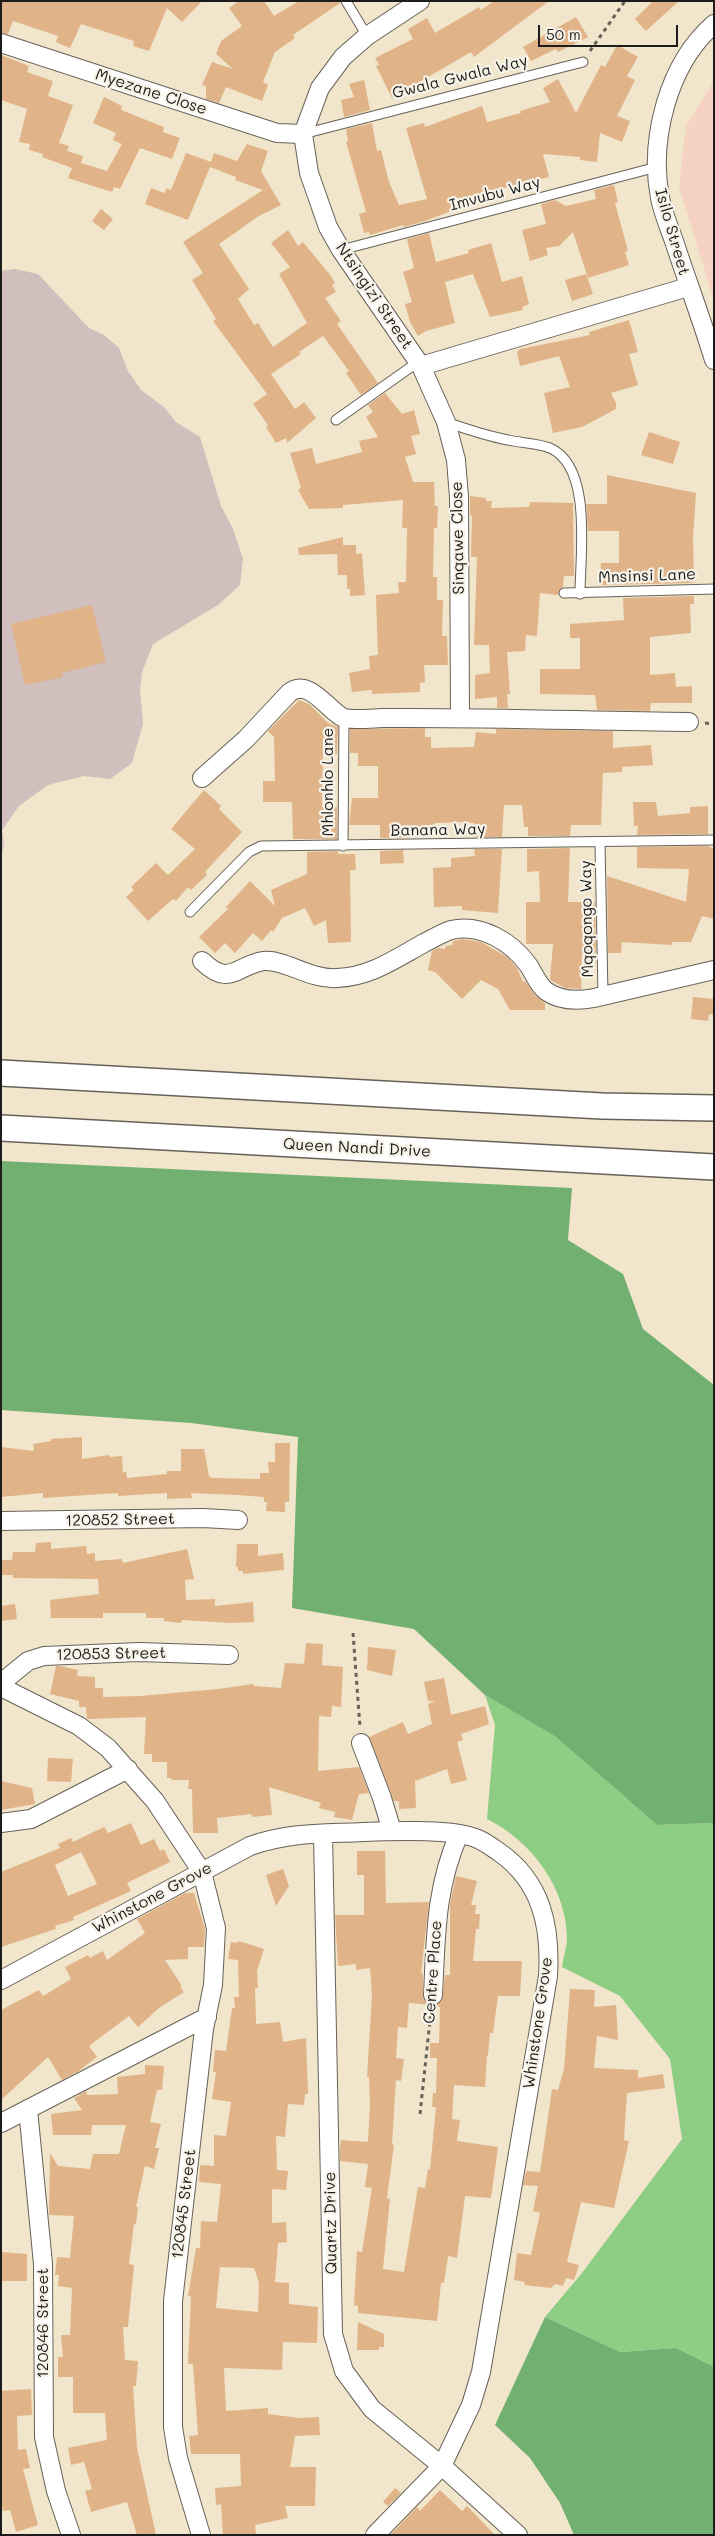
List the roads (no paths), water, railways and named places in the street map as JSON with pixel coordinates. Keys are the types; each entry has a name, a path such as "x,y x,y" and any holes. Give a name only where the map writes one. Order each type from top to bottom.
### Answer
{"main road":[{"path":"1,1073 602,1106 714,1108"},
{"name":"Queen Nandi Drive","path":"1,1128 714,1167"}],"street":[{"name":"Ntsingizi Street","path":"420,1 367,36 334,67 312,105 302,134 309,173 328,227 341,250 420,364 688,287"},
{"name":"Isilo Street","path":"714,24 690,50 673,85 666,108 656,167 660,199 714,360"},
{"name":"Myezane Close","path":"1,43 277,133 302,134"},
{"name":"Sinqawe Close","path":"420,364 446,422 456,460 459,497 460,718"},
{"path":"202,778 246,740 293,689 302,688 310,690 344,718 689,722"},
{"path":"202,961 210,969 225,974 235,974 267,961 279,963 319,978 337,978 370,972 451,930 471,928 494,935 511,949 528,964 546,991 579,1001 714,970"},
{"name":"120852 Street","path":"1,1522 203,1518 238,1520"},
{"name":"120853 Street","path":"1,1683 28,1661 44,1656 92,1652 229,1655"},
{"name":"120845 Street","path":"1,1687 79,1726 108,1748 128,1769 155,1801 202,1872 216,1928 213,1985 207,2017 173,2301 173,2427 178,2458 201,2535"},
{"path":"361,1743 382,1798 392,1831"},
{"path":"1,1823 31,1819 128,1769"},
{"name":"Whinstone Grove","path":"1,1980 250,1846 271,1838 292,1834 392,1831 472,1836 490,1846 519,1869 531,1884 546,1918 549,1953 548,1976 481,2372 470,2405 442,2466 375,2535"},
{"name":"Quartz Drive","path":"323,1834 333,2334 344,2371 356,2390 372,2409 442,2466 518,2535"},
{"name":"Centre Place","path":"433,1995 438,1907 445,1871 459,1834"},
{"path":"1,2123 207,2017"},
{"name":"120846 Street","path":"28,2109 43,2264 44,2436 56,2491 71,2535"}],"lane":[{"path":"346,1 367,36"},
{"name":"Gwala Gwala Way","path":"302,134 583,62"},
{"name":"Imvubu Way","path":"341,250 656,167"},
{"path":"336,420 420,364"},
{"name":"Mnsinsi Lane","path":"446,422 507,440 549,448 558,453 574,472 580,502 580,594"},
{"name":"Mnsinsi Lane","path":"564,593 714,589"},
{"name":"Mhlonhlo Lane","path":"343,846 344,718"},
{"name":"Banana Way","path":"190,912 237,863 256,848 268,846 714,840"},
{"name":"Mqoqongo Way","path":"600,843 604,995"}]}
